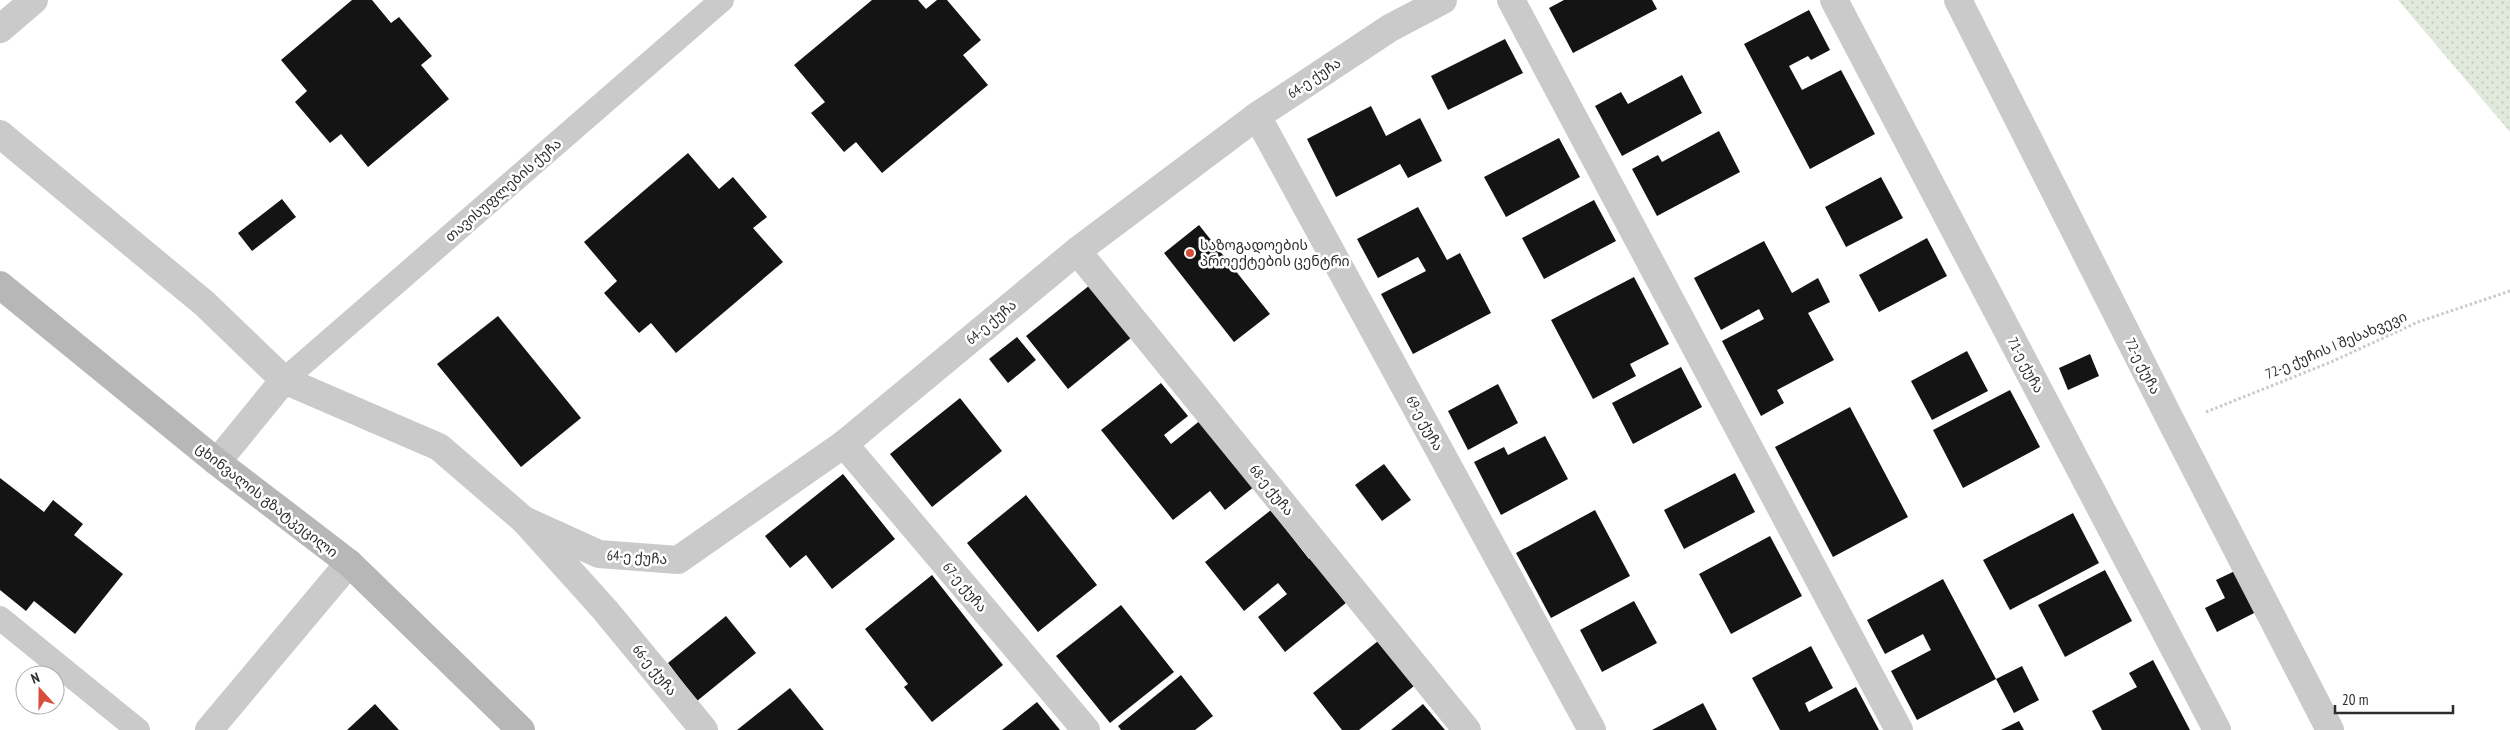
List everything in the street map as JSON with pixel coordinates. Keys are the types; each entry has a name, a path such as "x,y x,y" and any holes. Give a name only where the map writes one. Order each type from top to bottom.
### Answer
{"main road":[{"name":"ცხინვალის გზატკეცილი","path":"0,285 217,462 348,563 521,730"}],"street":[{"path":"0,29 34,0"},
{"name":"64-ე ქუჩა","path":"524,520 599,554 678,560 844,444 1077,251 1257,116 1390,28 1444,0"},
{"path":"1511,0 1899,730"},
{"name":"71-ე ქუჩა","path":"1834,0 2218,730"},
{"name":"72-ე ქუჩა","path":"1958,0 2330,730"},
{"name":"69-ე ქუჩა","path":"1257,116 1592,730"},
{"path":"0,134 205,304 284,380 439,447 524,520"},
{"name":"68-ე ქუჩა","path":"1077,251 1467,730"},
{"path":"217,462 284,380"},
{"name":"67-ე ქუჩა","path":"844,444 1086,730"},
{"name":"66-ე ქუჩა","path":"524,520 605,610 704,730"},
{"path":"209,730 348,563"}],"lane":[{"name":"თავისუფლების ქუჩა","path":"284,380 722,0"},
{"path":"0,618 138,730"}],"path":[{"name":"72-ე ქუჩის I შესახვევი","path":"2173,425 2331,362 2418,322 2510,291"}],"shaded area":[{"path":"2398,0 2510,0 2510,132"}],"building":[{"path":"352,0 372,0 391,23 399,17 432,56 421,65 449,99 368,167 341,134 330,143 295,102 307,91 281,60"},
{"path":"872,0 918,0 926,9 937,0 947,0 981,40 963,55 988,85 882,173 856,142 844,152 811,113 825,102 794,65"},
{"path":"1564,0 1652,0 1657,9 1573,53 1549,8"},
{"path":"1809,10 1830,50 1811,60 1808,56 1789,66 1802,90 1841,70 1875,134 1810,169 1744,44"},
{"path":"1505,39 1523,73 1448,110 1431,76"},
{"path":"1682,75 1702,113 1622,156 1595,106 1621,92 1628,104"},
{"path":"1371,106 1386,136 1420,118 1442,161 1408,178 1400,164 1336,197 1307,139"},
{"path":"1719,131 1740,172 1657,216 1632,169 1658,155 1662,162"},
{"path":"1559,138 1580,177 1506,217 1484,177"},
{"path":"688,153 719,189 733,177 767,217 753,228 783,262 676,353 651,323 639,333 604,293 617,281 584,242"},
{"path":"1881,177 1903,218 1846,247 1825,207"},
{"path":"282,199 296,217 252,251 238,233"},
{"path":"1594,200 1616,241 1544,279 1522,238"},
{"path":"1418,207 1447,260 1460,253 1491,313 1413,354 1381,294 1426,271 1418,257 1378,278 1357,239"},
{"path":"1199,225 1270,314 1234,342 1164,253"},
{"path":"1927,238 1947,276 1879,312 1859,275"},
{"path":"1764,241 1792,293 1818,278 1830,302 1808,313 1834,360 1777,390 1784,403 1761,416 1722,341 1764,319 1759,309 1721,330 1694,278"},
{"path":"1634,277 1669,344 1630,364 1636,376 1593,399 1551,320"},
{"path":"1090,285 1132,337 1068,389 1026,336"},
{"path":"498,316 581,418 521,467 437,364"},
{"path":"1017,337 1036,360 1008,383 989,359"},
{"path":"1967,351 1988,391 1932,420 1911,381"},
{"path":"2090,354 2099,376 2068,390 2059,368"},
{"path":"1681,367 1702,407 1633,444 1612,403"},
{"path":"1161,383 1188,416 1164,435 1171,444 1202,419 1255,486 1225,510 1210,491 1173,520 1101,430"},
{"path":"1498,384 1518,423 1468,450 1448,411"},
{"path":"2010,390 2040,447 1963,488 1933,430"},
{"path":"960,398 1002,451 932,507 890,454"},
{"path":"1850,407 1908,517 1833,557 1775,447"},
{"path":"1545,436 1568,479 1501,515 1474,462 1504,447 1508,455"},
{"path":"1384,464 1411,500 1382,521 1355,485"},
{"path":"1735,473 1755,512 1684,549 1664,510"},
{"path":"843,474 895,539 832,589 806,555 790,568 765,536"},
{"path":"0,478 44,512 53,500 83,524 74,535 123,574 75,634 34,601 26,611 0,590"},
{"path":"1026,495 1097,585 1038,632 967,543"},
{"path":"1271,510 1309,559 1317,553 1352,598 1285,652 1258,617 1287,594 1278,583 1244,611 1205,562"},
{"path":"1595,510 1630,576 1551,618 1516,553"},
{"path":"2073,513 2099,563 2010,610 1983,560"},
{"path":"1770,536 1802,596 1731,634 1699,574"},
{"path":"2239,569 2260,610 2217,632 2205,608 2225,598 2216,580"},
{"path":"2105,570 2132,621 2065,657 2038,605"},
{"path":"932,575 1003,665 932,722 904,687 908,684 865,629"},
{"path":"1943,579 1996,679 1917,720 1891,671 1931,650 1923,634 1885,654 1867,620"},
{"path":"1634,601 1657,643 1602,672 1580,630"},
{"path":"1121,605 1174,672 1110,723 1056,656"},
{"path":"726,616 756,653 697,701 668,663"},
{"path":"1378,641 1414,686 1359,730 1342,730 1313,693"},
{"path":"1811,646 1833,688 1805,703 1809,712 1856,687 1879,730 1780,730 1752,678"},
{"path":"2153,660 2190,730 2102,730 2092,711 2137,687 2129,673"},
{"path":"2022,666 2039,700 2014,713 1996,679"},
{"path":"1181,675 1213,716 1195,730 1121,730 1118,726"},
{"path":"790,688 824,730 737,730"},
{"path":"1037,702 1060,730 1002,730"},
{"path":"1703,703 1717,730 1652,730"},
{"path":"375,704 399,730 347,730"},
{"path":"1423,704 1445,730 1391,730"},
{"path":"2019,721 2024,730 2001,730"}],"place":[{"name":"საზოგადოების პროექტების ცენტრი","path":"1190,253"}]}
